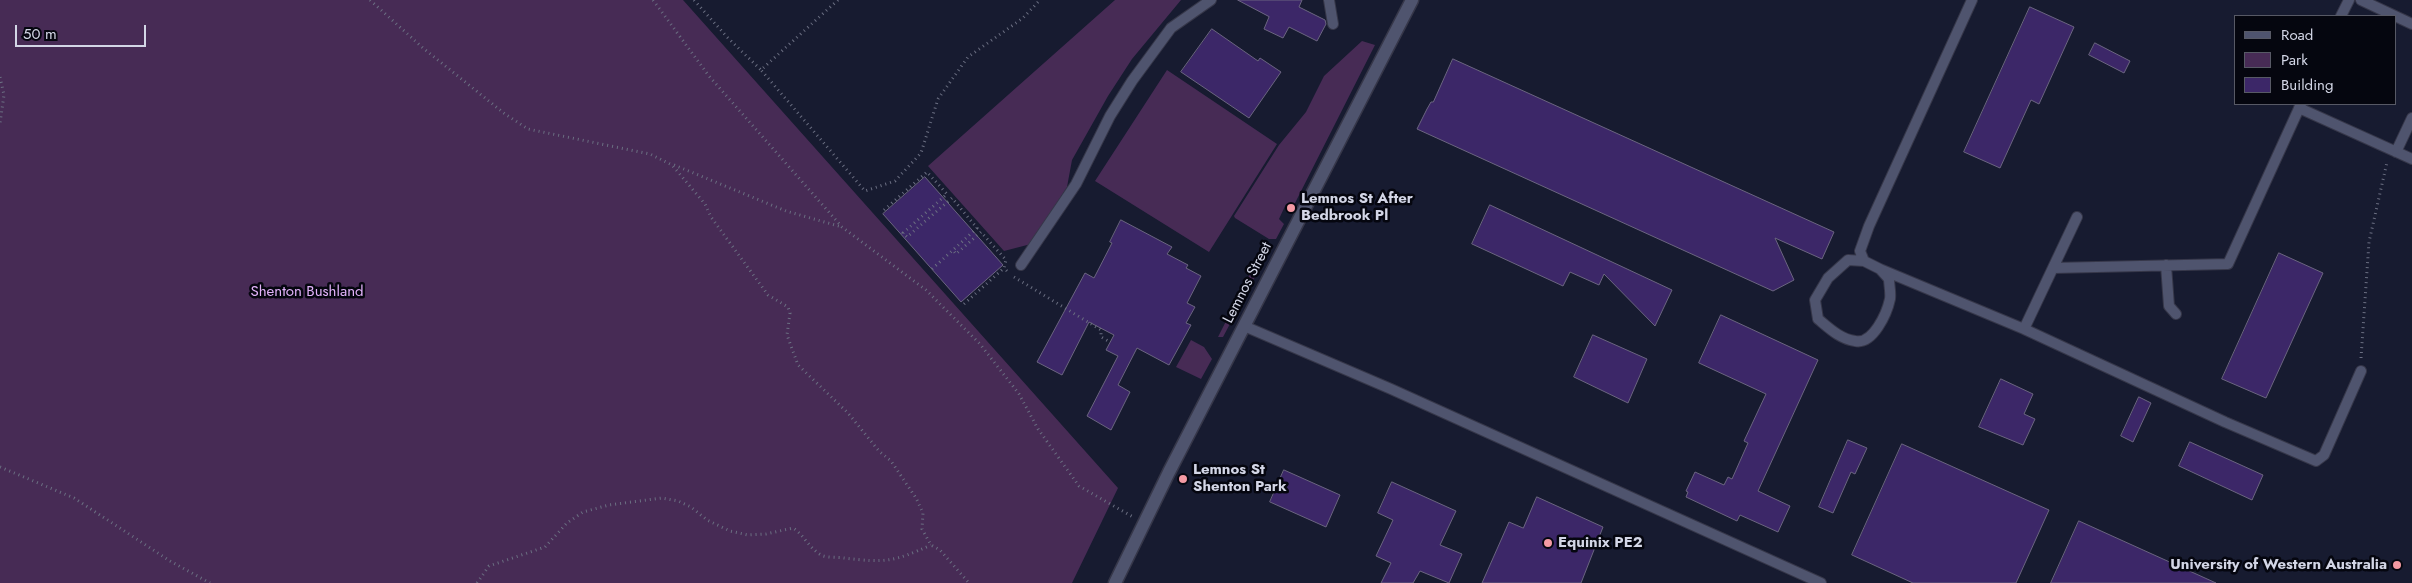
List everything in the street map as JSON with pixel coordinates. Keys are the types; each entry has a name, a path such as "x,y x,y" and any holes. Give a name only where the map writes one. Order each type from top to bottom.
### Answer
{"street":[{"name":"Lemnos Street","path":"1115,583 1244,326 1412,0"}],"lane":[{"path":"1021,264 1076,184 1110,116 1132,81 1171,28 1211,0"},
{"path":"1329,0 1333,24"},
{"path":"1864,261 1860,251 1869,226 1972,0"},
{"path":"2342,15 2349,0"},
{"path":"2361,0 2393,15"},
{"path":"2397,17 2412,24"},
{"path":"2053,268 2228,264 2300,106 2412,159"},
{"path":"2393,151 2412,118"},
{"path":"2024,328 2077,217"},
{"path":"1880,269 1889,279 1890,298 1882,320 1869,338 1856,342 1840,336 1818,319 1815,300 1828,278 1848,260 1864,261 2024,328 2225,422 2316,461 2324,455 2361,371"},
{"path":"2166,266 2168,306 2176,314"},
{"path":"1244,326 1391,389 1821,583"}],"path":[{"path":"370,0 478,94 528,129 650,154 786,211 842,227"},
{"path":"653,0 709,76 842,227 926,290 980,344 1019,394 1038,430 1079,486 1110,506 1144,523"},
{"path":"694,0 727,37 761,70 865,191 895,180 921,153 938,99 968,58 1023,18 1040,0"},
{"path":"761,70 838,0"},
{"path":"0,77 4,95 0,123"},
{"path":"2361,371 2369,242 2393,151"},
{"path":"672,164 705,204 711,217 768,295 788,307 790,314 787,336 798,365 848,413 879,452 891,461 916,498 923,513 922,529 931,545 940,550 969,583"},
{"path":"884,210 927,172 947,194 903,233 907,237 952,198 977,228 932,268"},
{"path":"953,250 956,254 982,232 1006,260 1004,268 964,304"},
{"path":"1004,268 1021,283 1101,330 1101,336 1110,342"},
{"path":"0,467 74,498 170,561 210,583"},
{"path":"477,583 489,566 545,547 567,523 583,512 609,504 662,498 678,501 692,508 707,520 730,531 748,535 766,534 793,528 801,533 809,544 822,555 883,562 900,559 931,545"}],"green space":[{"name":"Shenton Bushland","path":"0,0 683,0 1118,488 1072,583 0,583"},
{"path":"1115,0 1181,0 1132,59 1108,96 1072,160 1067,187 1031,244 1004,251 928,166"},
{"path":"1362,41 1375,45 1293,207 1286,204 1279,219 1284,224 1276,239 1269,239 1234,216 1279,145 1306,112 1324,76"},
{"path":"1167,70 1277,144 1209,252 1095,181"},
{"path":"1261,252 1265,258 1223,337 1218,337"},
{"path":"1191,340 1204,347 1212,359 1201,379 1176,367"}],"building":[{"path":"1238,0 1302,0 1299,7 1325,20 1326,24 1317,41 1289,27 1283,38 1264,29 1269,17"},
{"path":"2030,7 2074,27 2039,104 2031,100 2000,168 1964,152"},
{"path":"1212,29 1258,61 1260,58 1281,72 1249,118 1181,72"},
{"path":"2095,43 2130,61 2124,73 2089,55"},
{"path":"1453,59 1834,232 1822,259 1775,238 1794,280 1773,291 1417,129 1431,102 1433,102"},
{"path":"925,177 1003,265 961,302 883,214"},
{"path":"1490,205 1672,290 1655,326 1604,274 1599,285 1570,272 1563,286 1472,244"},
{"path":"1121,220 1172,247 1167,254 1188,265 1186,268 1201,276 1187,303 1195,307 1186,323 1191,325 1169,365 1137,348 1118,385 1130,392 1111,430 1087,416 1118,356 1106,350 1114,335 1089,322 1062,375 1037,362 1085,273 1094,278 1112,243 1110,242"},
{"path":"2279,253 2323,273 2266,398 2222,379"},
{"path":"1721,315 1818,360 1758,491 1790,506 1778,532 1740,515 1737,521 1686,497 1688,492 1686,491 1695,472 1724,485 1728,477 1732,479 1748,443 1744,441 1766,394 1699,363"},
{"path":"1593,335 1647,359 1628,403 1574,377"},
{"path":"2001,379 2033,394 2024,414 2035,419 2023,445 1979,427"},
{"path":"2139,397 2151,403 2133,442 2121,436"},
{"path":"1848,440 1867,448 1855,474 1851,472 1833,513 1819,507"},
{"path":"2190,442 2263,475 2252,500 2179,466"},
{"path":"1902,444 2049,510 2016,583 1913,583 1852,555"},
{"path":"1284,470 1340,495 1326,527 1270,502"},
{"path":"1392,482 1456,511 1440,545 1462,554 1449,583 1420,571 1413,583 1381,583 1391,563 1376,556 1393,520 1378,513"},
{"name":"Equinix PE2","path":"1537,497 1603,527 1581,583 1482,583 1509,522 1523,528"},
{"path":"2079,521 2216,583 2051,583"}],"place":[{"name":"Lemnos St After Bedbrook Pl","path":"1291,208"},
{"name":"Lemnos St Shenton Park","path":"1183,479"},
{"name":"Equinix PE2","path":"1548,543"},
{"name":"University of Western Australia","path":"2397,565"}]}
